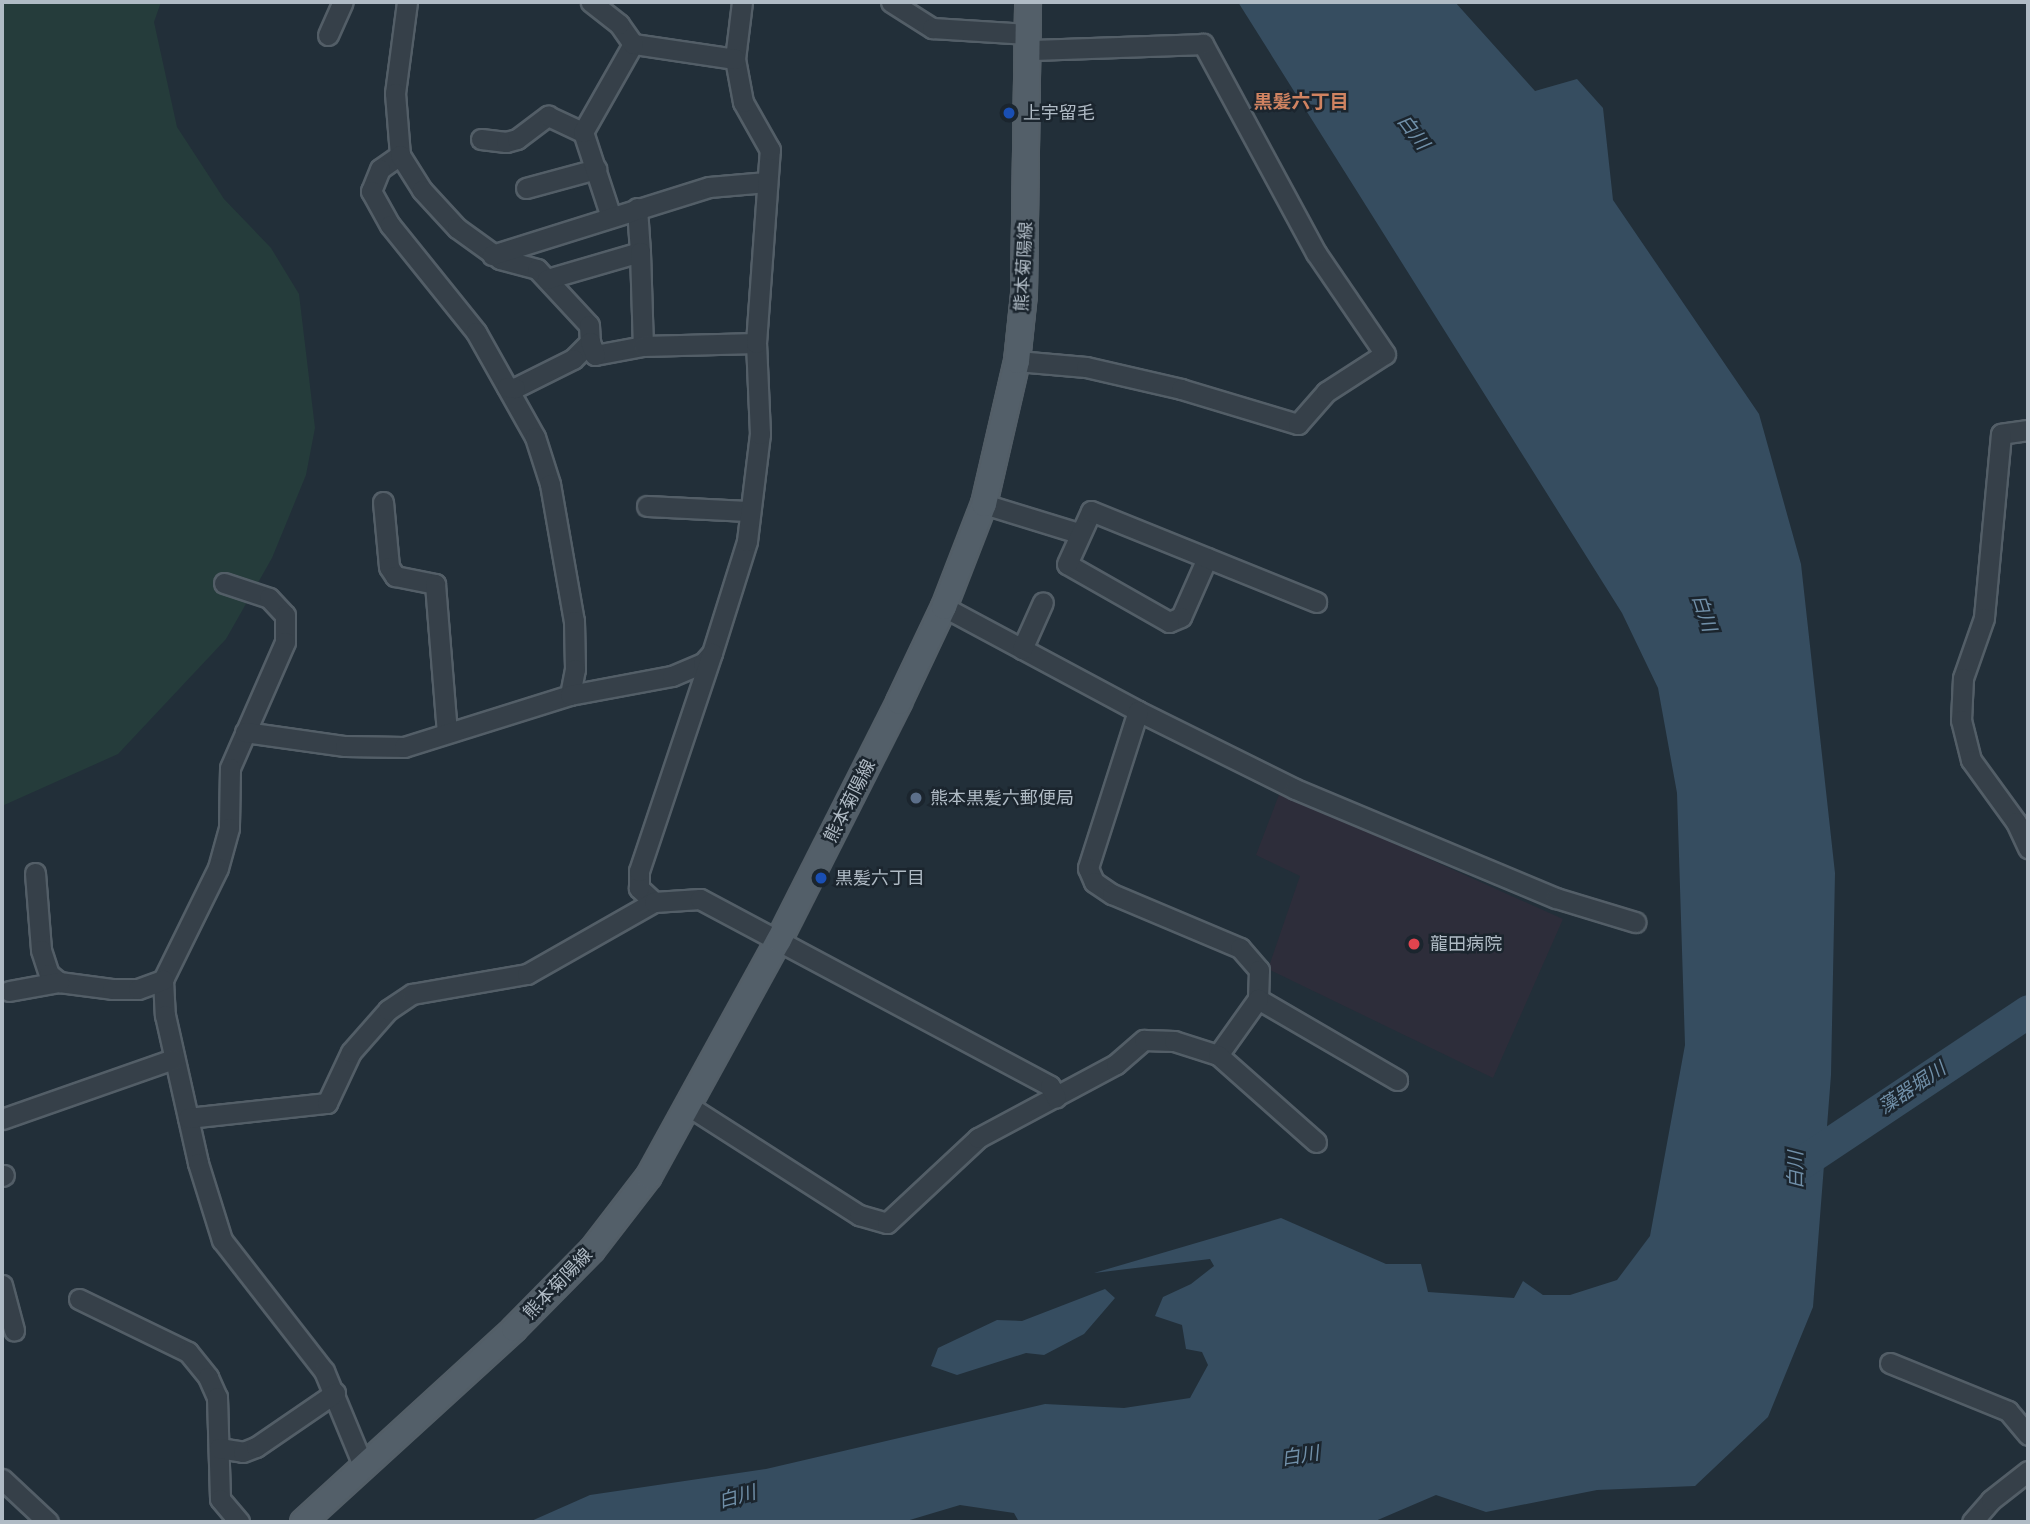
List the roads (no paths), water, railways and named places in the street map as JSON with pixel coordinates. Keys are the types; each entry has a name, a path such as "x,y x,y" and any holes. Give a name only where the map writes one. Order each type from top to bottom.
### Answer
{"main road":[{"name":"熊本菊陽線","path":"303,1522 514,1329 592,1250 649,1176 690,1107 779,940 944,607 984,504 1017,361 1024,295 1028,2"}],"street":[{"path":"328,35 343,2"},
{"path":"407,2 395,93 400,155 422,190 457,228 492,255 529,266 547,279 589,325 590,342 595,355 643,346 756,344"},
{"path":"591,2 619,24 633,44 735,59"},
{"path":"654,902 639,888 639,871 744,553 760,434 756,344 770,150 743,102 735,59 742,2"},
{"path":"891,2 932,28 1028,42 1203,44 1316,253 1385,355 1326,392 1298,425 1181,388 1086,367 1017,361"},
{"path":"583,132 633,44"},
{"path":"481,139 506,142 517,139 548,116 583,132 611,217"},
{"path":"400,155 380,169 371,191 390,225 476,332 536,437 550,484 574,621 575,670 570,695"},
{"path":"526,188 596,169"},
{"path":"492,255 709,187 767,182"},
{"path":"637,208 643,346"},
{"path":"547,279 640,252"},
{"path":"507,387 515,388 564,364 590,342"},
{"path":"2028,430 2001,434 1984,618 1963,678 1961,720 1971,760 2016,822 2028,848"},
{"path":"383,502 389,567 395,576 435,584 447,732"},
{"path":"984,504 1078,533"},
{"path":"647,506 748,511"},
{"path":"1207,558 1181,617 1169,622 1067,565 1078,533 1091,511 1316,602"},
{"path":"225,583 269,598 285,615 285,642 230,768 229,828 218,868 163,980 173,1059 222,1240 304,1342 335,1393 363,1465"},
{"path":"1021,649 1043,602"},
{"path":"944,607 1138,711 1296,789 1556,898 1635,922"},
{"path":"245,732 373,748 404,747 570,695 672,676 703,663 712,653"},
{"path":"1138,711 1088,867 1094,882 1112,894 1240,947 1259,970 1258,999 1218,1055"},
{"path":"35,873 41,950 49,974 59,982"},
{"path":"188,1118 327,1103 351,1052 388,1010 412,995 527,974 654,902 701,900 1050,1086 1056,1098"},
{"path":"9,991 59,982 138,989 163,980"},
{"path":"1258,999 1397,1080"},
{"path":"690,1107 859,1215 887,1223 978,1138 1116,1064 1144,1041 1174,1041 1218,1055 1316,1142"},
{"path":"2,1119 173,1059"},
{"path":"2,1284 14,1330"},
{"path":"79,1299 188,1352 208,1377 217,1397 220,1499 239,1522"},
{"path":"1890,1363 2008,1411 2028,1435"},
{"path":"219,1448 243,1452 256,1447 335,1393"},
{"path":"1972,1522 1991,1500 2028,1471"},
{"path":"2,1479 48,1522"}],"water":[{"name":"白川","path":"1238,2 1455,2 1535,91 1577,79 1603,108 1613,200 1759,414 1801,564 1835,873 1831,1075 1813,1307 1768,1417 1695,1486 1597,1490 1486,1512 1436,1495 1373,1522 1019,1522 1014,1513 960,1505 903,1522 529,1522 590,1495 766,1469 1045,1404 1124,1408 1190,1398 1208,1365 1202,1352 1186,1349 1182,1325 1155,1316 1163,1297 1191,1284 1214,1266 1210,1259 1094,1273 1281,1218 1386,1264 1421,1264 1428,1292 1514,1298 1523,1281 1543,1295 1570,1295 1617,1280 1650,1236 1685,1045 1677,793 1658,688 1622,613"},
{"path":"1105,1289 1115,1298 1084,1334 1044,1355 1026,1353 957,1375 931,1366 938,1348 997,1320 1022,1321"}],"waterway":[{"name":"藻器堀川","path":"1796,1166 2028,1011"}],"place":[{"name":"上宇留毛","path":"1009,113"},
{"name":"熊本黒髪六郵便局","path":"916,798"},
{"name":"黒髪六丁目","path":"821,878"},
{"name":"龍田病院","path":"1414,944"}],"district":[{"name":"黒髪六丁目","path":"1301,102"}]}
